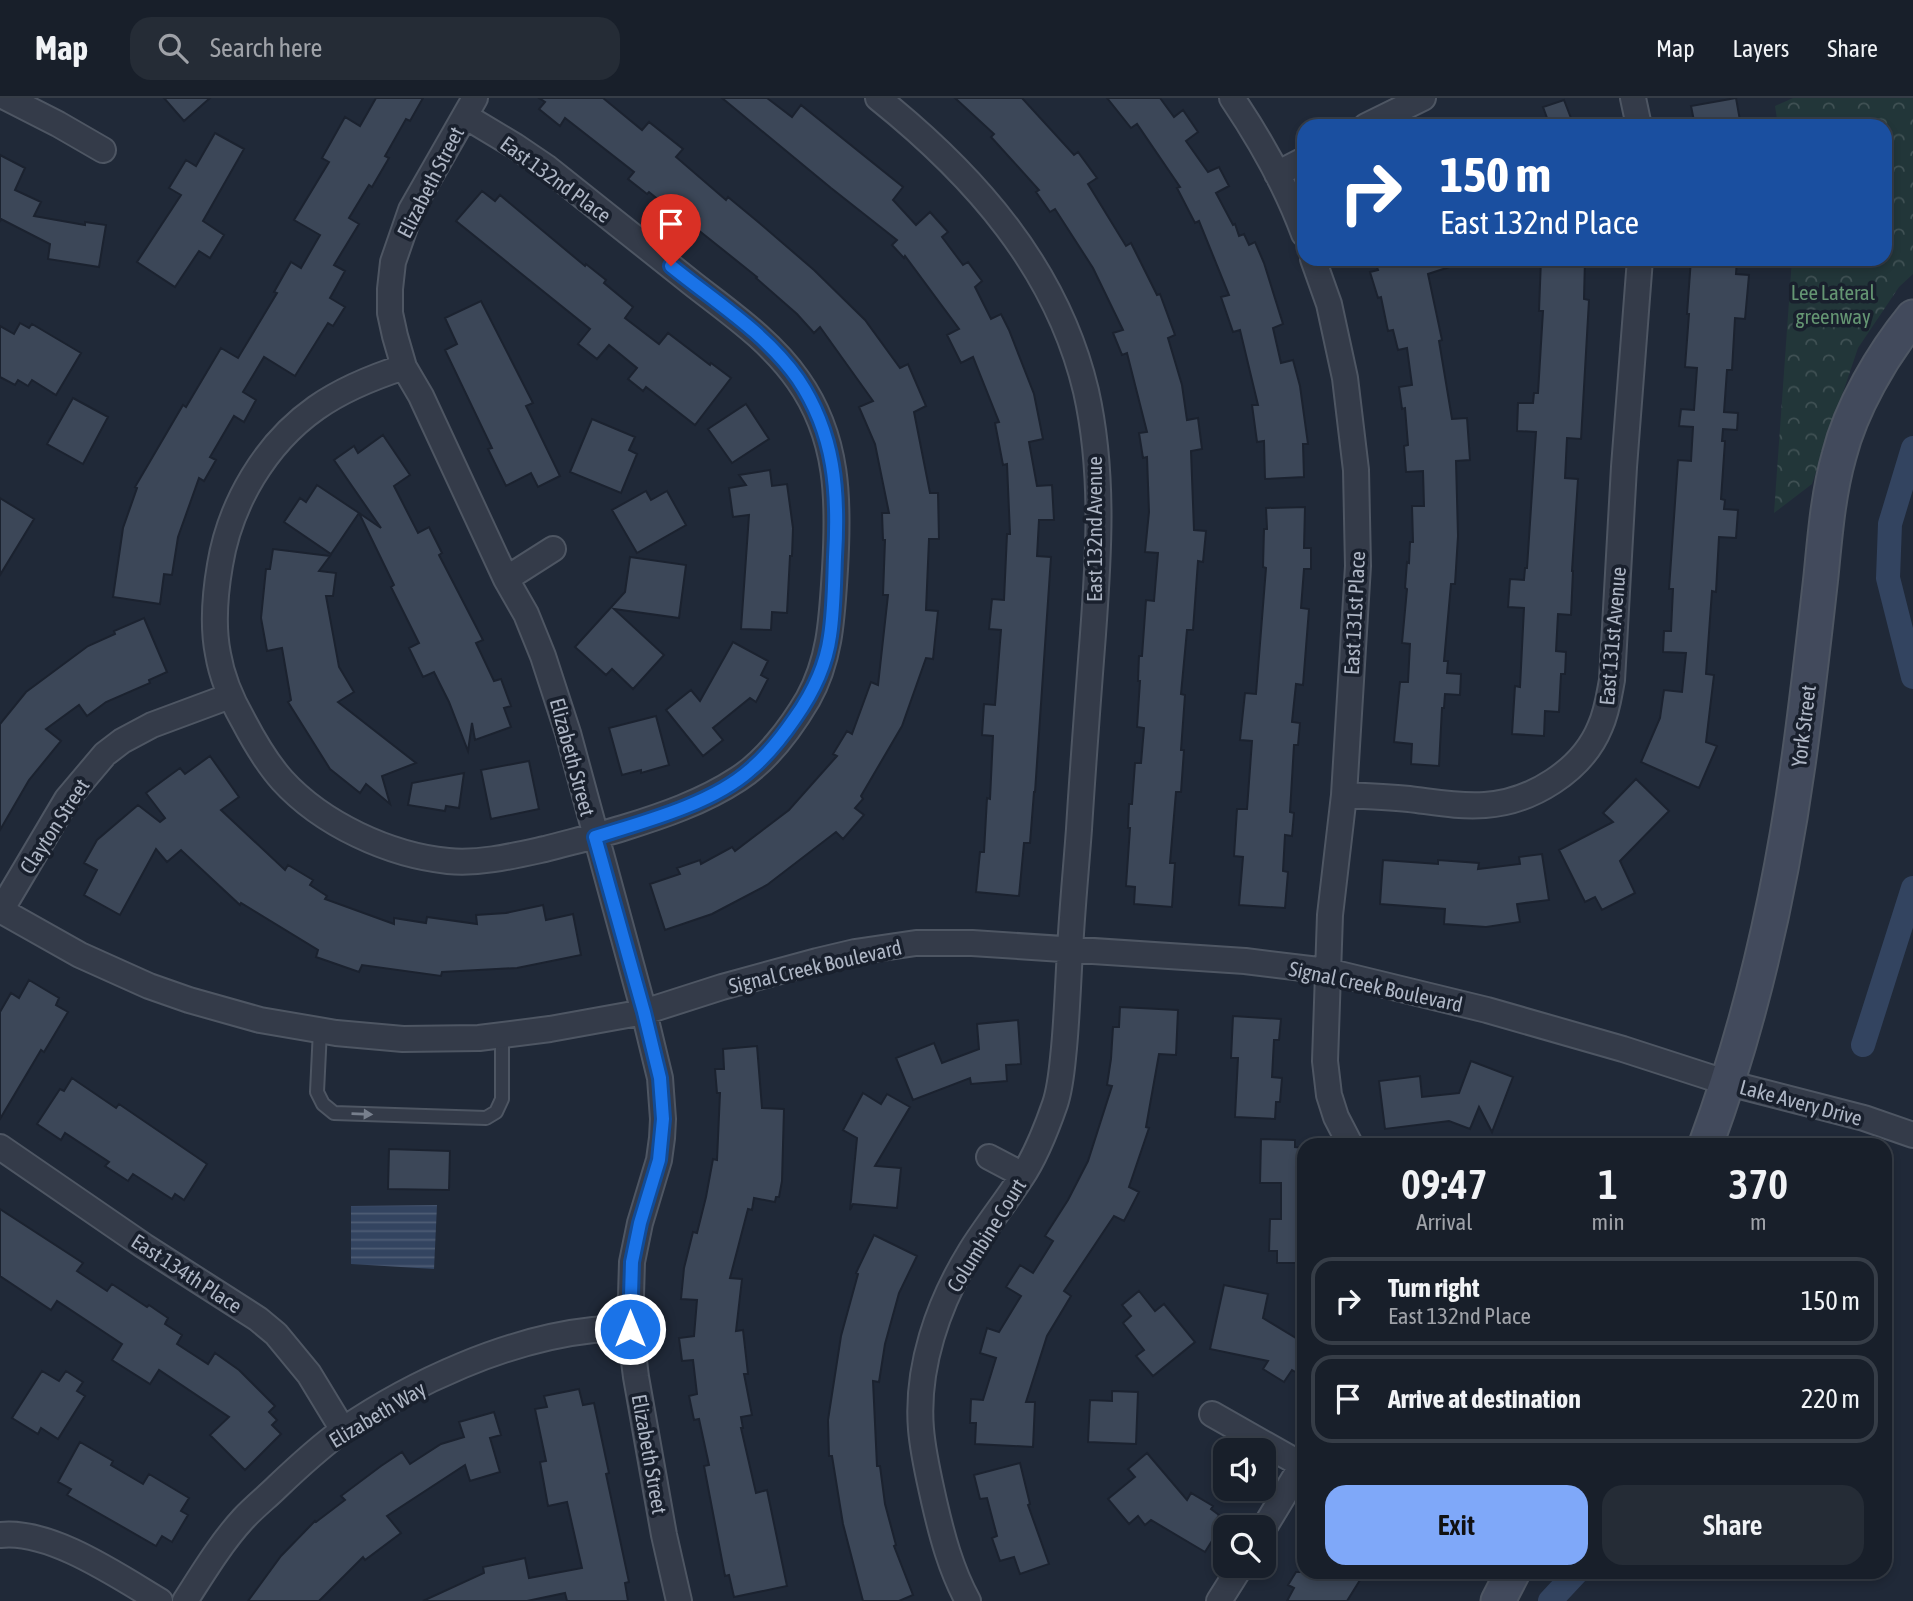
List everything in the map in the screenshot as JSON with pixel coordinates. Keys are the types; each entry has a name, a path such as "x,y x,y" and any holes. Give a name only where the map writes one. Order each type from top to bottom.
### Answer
{"street":[{"path":"7,98 103,150"},
{"name":"East 132nd Avenue","path":"878,98 956,166 1009,228 1048,290 1076,357 1086,390 1099,489 1098,541 1070,949"},
{"path":"1232,98 1250,125 1297,215"},
{"path":"1380,119 1423,98"},
{"path":"1633,98 1638,119"},
{"name":"Elizabeth Street","path":"470,107 411,210 393,262 390,313 404,367 421,397 506,579 526,614 555,691 660,1078 663,1119 659,1160 640,1223 632,1262 630,1329 636,1377 678,1601"},
{"name":"East 132nd Place","path":"404,367 345,390 315,409 291,429 266,458 232,516 222,550 215,591 217,649 230,696 257,746 281,778 323,815 394,850 446,861 481,861 515,856 595,837 648,820 702,799 738,780 750,770 778,742 807,701 822,666 830,637 837,504 829,445 820,420 796,376 755,333 546,167 515,146 470,107"},
{"path":"1277,174 1297,164"},
{"name":"East 131st Place","path":"1316,266 1329,303 1345,378 1356,470 1358,566 1345,795 1326,971 1325,1061 1329,1095 1347,1138"},
{"name":"East 131st Avenue","path":"1345,795 1464,806 1505,803 1531,794 1572,767 1600,729 1612,680 1624,467 1639,266"},
{"name":"York Street","path":"1708,1138 1728,1083 1775,907 1798,765 1829,501 1839,454 1863,397 1894,340 1913,317"},
{"path":"506,579 553,549"},
{"name":"Clayton Street","path":"0,911 67,799 105,754 122,741 152,725 230,696"},
{"name":"Signal Creek Boulevard","path":"0,911 80,956 189,1000 260,1020 403,1039 454,1039 550,1029 644,1012 722,987 855,952 951,942 1245,961 1326,971 1487,1010 1623,1049 1728,1083"},
{"name":"Columbine Court","path":"968,1601 949,1560 940,1527 925,1462 921,1401 939,1313 969,1253 1023,1175 1038,1148 1056,1101 1068,1012 1070,949"},
{"name":"Lake Avery Drive","path":"1728,1083 1864,1118 1913,1135"},
{"name":"East 134th Place","path":"0,1147 144,1246 258,1319 276,1334 309,1374 343,1430"},
{"path":"989,1157 1023,1175"},
{"name":"Elizabeth Way","path":"185,1601 242,1520 312,1455 343,1430 387,1403 448,1372 508,1349 592,1330 630,1329"},
{"path":"1212,1414 1297,1461"},
{"path":"1272,1515 1297,1474"},
{"path":"0,1535 24,1536 48,1542 88,1558 160,1601"},
{"path":"1219,1601 1233,1578"},
{"path":"1498,1601 1509,1579"}],"lane":[{"path":"320,1030 317,1092 323,1104 334,1113 486,1118 496,1112 502,1099 502,1035"}],"green space":[{"name":"Lee Lateral greenway","path":"1793,98 1913,98 1913,274 1899,287 1858,348 1812,484 1774,513 1792,266 1892,266 1892,119 1777,119 1775,106"}],"water":[{"path":"437,1205 434,1269 351,1264 351,1206"}],"building":[{"path":"164,98 210,98 184,121"},
{"path":"376,98 423,98 410,121 406,119 385,156 389,158 349,218 359,224 334,265 345,271 330,298 345,307 333,326 328,323 295,376 264,357 243,392 256,400 244,422 234,416 210,457 216,460 204,481 199,478 178,537 172,575 164,574 160,604 113,597 123,528 137,488 135,487 183,405 186,407 221,348 238,358 277,293 274,292 291,262 301,268 320,235 294,220 329,162 322,158 345,117 360,126"},
{"path":"539,98 603,98 642,130 649,122 683,149 676,157 814,270 865,320 900,368 908,364 926,406 914,412 930,493 938,493 939,539 929,539 926,610 938,611 933,659 926,658 902,726 861,796 863,799 855,808 864,815 843,839 836,832 767,885 712,914 665,930 650,884 680,874 677,868 700,860 701,864 732,847 735,851 789,810 837,756 833,754 847,731 852,734 871,682 878,685 888,595 883,595 885,540 882,513 889,513 875,444 859,407 873,401 820,327 814,333 757,277 649,192 647,194 628,179 634,172 565,118 560,126 539,109 545,102"},
{"path":"722,98 767,98 792,117 801,105 903,187 893,200 916,225 930,212 948,232 942,237 963,265 968,262 982,281 975,287 991,319 1001,314 1034,394 1043,439 1029,442 1037,486 1052,485 1054,520 1039,520 1037,556 1051,557 1035,792 1030,843 1024,843 1019,896 976,892 980,852 984,852 987,798 990,799 993,736 982,735 984,704 995,705 1001,630 989,629 992,599 1004,600 1007,534 1010,534 1007,464 1003,465 995,423 999,422 973,357 961,363 947,335 959,329 905,256 904,258 892,245 897,240"},
{"path":"955,98 1022,98 1074,155 1078,152 1097,178 1088,184 1126,246 1131,243 1157,295 1160,294 1175,335 1168,338 1182,385 1187,420 1198,418 1202,449 1191,451 1194,530 1206,531 1203,562 1198,561 1193,630 1187,630 1181,694 1185,695 1181,750 1184,750 1181,792 1176,792 1170,863 1175,863 1172,907 1134,904 1135,887 1126,886 1129,804 1132,804 1135,763 1141,763 1144,728 1137,727 1139,656 1142,656 1146,600 1154,601 1158,553 1145,552 1149,512 1147,457 1143,458 1139,433 1147,432 1127,353 1122,355 1113,333 1123,330 1093,268 1055,209 1050,212 1036,192 1039,190 991,137 994,134"},
{"path":"1107,98 1160,98 1174,117 1183,110 1198,132 1186,141 1208,172 1219,167 1229,186 1216,193 1233,225 1235,224 1239,236 1244,234 1249,245 1255,242 1283,324 1273,328 1281,363 1293,360 1300,386 1308,444 1303,444 1304,477 1265,479 1264,441 1257,442 1252,405 1258,405 1240,330 1233,332 1221,297 1229,295 1199,221 1195,223 1177,188 1180,187 1137,124 1131,128"},
{"path":"1736,98 1740,119 1694,119 1691,106"},
{"path":"1564,100 1571,119 1547,119 1543,107"},
{"path":"215,133 244,149 203,221 224,235 210,258 199,251 175,287 137,262 181,195 169,188 186,160 196,166"},
{"path":"0,155 25,168 15,190 41,202 34,216 85,225 85,222 106,225 99,267 48,259 50,244 1,219 0,222"},
{"path":"482,191 495,201 500,195 585,266 586,264 606,280 604,283 633,307 625,318 659,344 668,333 731,378 695,425 646,387 643,391 628,379 637,368 609,345 597,359 578,344 590,329 456,221"},
{"path":"1377,266 1453,266 1428,274 1442,340 1439,341 1452,419 1467,418 1470,460 1456,461 1458,536 1455,584 1451,584 1444,661 1448,661 1447,673 1461,674 1460,695 1445,694 1439,766 1411,764 1412,744 1394,742 1400,682 1408,682 1410,644 1402,643 1405,588 1410,542 1413,542 1412,506 1424,506 1423,471 1406,472 1404,446 1408,445 1405,408 1402,409 1399,387 1412,385 1407,348 1398,350 1393,330 1388,331 1381,297 1378,298 1370,272 1378,270"},
{"path":"1541,266 1585,266 1584,299 1589,300 1581,439 1567,438 1565,478 1578,479 1571,615 1558,614 1556,651 1566,652 1565,674 1561,674 1559,712 1545,711 1544,736 1512,734 1515,686 1520,687 1524,608 1508,607 1510,579 1524,580 1527,568 1536,432 1517,431 1518,403 1533,403 1534,393 1538,393 1543,311 1539,311"},
{"path":"1690,266 1737,266 1736,274 1749,275 1745,319 1735,318 1732,370 1727,370 1724,412 1738,413 1737,430 1723,429 1722,441 1725,441 1721,499 1725,500 1724,509 1738,510 1736,538 1719,537 1716,592 1712,591 1706,674 1714,675 1706,742 1717,746 1699,788 1641,762 1660,718 1664,690 1682,692 1686,653 1663,652 1664,631 1671,631 1673,589 1669,589 1678,460 1691,461 1693,427 1679,426 1681,409 1694,410 1697,368 1685,367"},
{"path":"481,301 533,403 526,406 560,476 538,487 531,473 506,486 488,449 492,448 445,350 457,344 445,318"},
{"path":"20,323 29,328 32,324 81,353 56,395 32,380 28,386 18,380 15,385 0,377 0,326 14,334"},
{"path":"73,398 108,417 83,464 47,444"},
{"path":"746,404 769,439 732,463 708,429"},
{"path":"592,419 635,437 629,450 637,454 621,493 570,472"},
{"path":"383,435 410,475 394,486 418,533 429,527 442,553 439,555 483,640 476,643 494,681 501,679 511,706 504,708 511,727 475,740 472,723 468,751 434,672 423,677 409,648 419,643 359,513 381,528 334,460 354,446 358,453"},
{"path":"770,470 772,486 787,484 793,528 787,613 772,612 771,630 741,629 749,515 733,517 729,488 746,485 739,475"},
{"path":"317,485 359,513 331,554 284,522 300,498 306,502"},
{"path":"646,491 651,500 667,491 686,525 637,553 612,510"},
{"path":"0,498 34,519 0,575"},
{"path":"1305,507 1304,548 1311,548 1311,569 1304,569 1301,608 1309,609 1303,685 1296,684 1292,722 1300,723 1298,745 1294,745 1290,812 1294,813 1292,836 1285,835 1283,871 1288,872 1285,908 1239,905 1243,857 1234,856 1237,809 1247,809 1252,741 1240,740 1245,693 1256,694 1266,568 1263,567 1266,508"},
{"path":"273,549 330,556 319,571 336,573 333,596 326,596 339,667 354,692 338,702 416,763 382,776 390,804 366,784 360,793 330,769 288,702 291,700 282,648 267,651 261,618 266,569 270,569"},
{"path":"630,557 686,565 679,618 614,609 664,655 633,689 612,669 606,675 575,647 625,592"},
{"path":"144,618 167,672 149,680 150,683 106,702 87,716 79,705 46,729 61,741 29,780 0,830 0,724 26,692 88,646"},
{"path":"733,642 768,661 761,675 768,679 756,702 750,698 713,728 723,740 703,756 666,710 691,690 700,701"},
{"path":"656,716 669,765 622,775 609,728"},
{"path":"210,756 239,797 221,810 285,870 288,865 313,880 310,885 327,896 325,899 394,924 394,918 426,923 427,917 477,924 476,915 506,913 543,905 546,920 573,914 581,955 517,968 442,972 441,976 362,965 359,972 316,957 318,950 241,903 240,905 181,850 167,862 156,849 120,915 84,895 97,870 84,863 97,840 138,805 160,822 165,818 146,793 180,768 185,774"},
{"path":"529,761 539,809 491,819 481,770"},
{"path":"464,773 459,808 446,806 445,811 408,805 412,783"},
{"path":"1636,779 1669,811 1620,861 1635,893 1602,910 1595,897 1585,902 1559,850 1613,822 1603,813"},
{"path":"1542,854 1549,900 1517,904 1520,922 1486,927 1444,924 1445,909 1380,904 1383,860 1438,864 1438,860 1479,863 1478,869 1520,864 1519,857"},
{"path":"29,980 59,998 56,1005 68,1012 44,1052 41,1050 0,1119 0,1012 11,993 19,998"},
{"path":"1120,1007 1178,1010 1176,1055 1159,1054 1146,1127 1149,1128 1129,1187 1139,1192 1124,1221 1114,1216 1064,1291 1071,1296 1047,1336 1026,1402 1035,1402 1033,1447 975,1444 976,1423 970,1423 971,1399 983,1400 996,1358 980,1353 987,1328 999,1332 1021,1296 1006,1287 1020,1265 1033,1273 1053,1241 1045,1236 1088,1161 1112,1086 1107,1085 1113,1027 1119,1027"},
{"path":"1233,1016 1281,1019 1279,1040 1274,1040 1272,1077 1282,1078 1275,1119 1235,1117 1238,1058 1231,1058"},
{"path":"1018,1020 1021,1064 1006,1065 1007,1081 971,1084 970,1078 913,1100 896,1058 934,1043 942,1063 979,1049 977,1024"},
{"path":"757,1046 762,1108 784,1109 782,1181 779,1197 776,1197 775,1202 754,1198 752,1210 748,1209 730,1278 742,1279 736,1331 743,1330 748,1374 744,1374 752,1415 741,1417 741,1428 756,1493 767,1490 787,1586 734,1597 729,1575 725,1576 704,1466 709,1465 699,1419 694,1420 689,1396 697,1394 693,1360 682,1361 679,1338 694,1336 697,1300 681,1299 684,1268 693,1232 697,1233 713,1159 717,1160 720,1093 717,1093 715,1069 724,1069 723,1049"},
{"path":"1471,1061 1513,1077 1492,1132 1479,1107 1470,1129 1449,1121 1385,1129 1379,1081 1420,1076 1422,1097 1459,1093"},
{"path":"72,1078 116,1108 119,1104 207,1164 184,1200 175,1194 172,1199 133,1174 128,1181 105,1166 109,1162 65,1133 61,1140 37,1124 60,1089 64,1091"},
{"path":"863,1093 881,1104 887,1094 910,1107 875,1166 901,1168 897,1208 853,1204 850,1210 857,1138 843,1130"},
{"path":"1261,1139 1295,1140 1297,1263 1277,1263 1277,1251 1269,1251 1270,1219 1281,1219 1281,1183 1260,1183"},
{"path":"389,1149 450,1151 449,1190 388,1189"},
{"path":"0,1209 83,1263 77,1271 107,1291 112,1284 168,1318 165,1324 182,1335 177,1344 208,1364 215,1353 239,1370 275,1406 269,1412 277,1420 272,1425 281,1434 245,1470 210,1435 229,1417 159,1370 150,1384 112,1360 122,1344 57,1301 51,1310 0,1276"},
{"path":"874,1235 917,1256 899,1293 885,1344 879,1382 873,1381 877,1466 880,1466 885,1504 896,1545 894,1546 913,1595 899,1601 863,1601 843,1524 832,1456 829,1456 828,1420 841,1336 858,1274 856,1273"},
{"path":"1224,1285 1268,1294 1263,1318 1297,1339 1297,1373 1292,1370 1284,1382 1263,1369 1268,1361 1210,1349"},
{"path":"1139,1291 1155,1311 1164,1304 1195,1342 1153,1376 1136,1356 1144,1350 1123,1323 1131,1316 1122,1305"},
{"path":"42,1371 59,1381 66,1371 83,1382 77,1391 85,1396 58,1439 41,1428 38,1434 12,1418"},
{"path":"579,1389 583,1405 594,1403 629,1582 625,1583 628,1601 567,1601 565,1593 527,1601 423,1601 484,1573 483,1567 525,1558 529,1578 582,1568 567,1502 548,1506 540,1462 546,1461 535,1409 547,1407 544,1396"},
{"path":"1112,1391 1138,1392 1136,1444 1088,1442 1090,1400 1112,1401"},
{"path":"494,1412 501,1435 490,1438 500,1472 470,1481 465,1465 387,1516 401,1533 365,1560 363,1557 319,1601 248,1601 281,1556 315,1521 345,1500 341,1496 402,1452 410,1464 441,1444 464,1437 459,1422"},
{"path":"80,1442 113,1461 111,1465 143,1484 149,1474 189,1498 181,1511 188,1515 172,1542 162,1536 156,1546 67,1495 71,1489 58,1482"},
{"path":"1147,1453 1187,1500 1191,1493 1213,1506 1211,1509 1219,1515 1213,1515 1213,1539 1205,1552 1151,1520 1145,1525 1138,1516 1129,1524 1108,1499 1135,1477 1128,1469"},
{"path":"1020,1463 1030,1504 1028,1505 1049,1564 1020,1574 1014,1557 1000,1561 992,1538 997,1536 987,1498 980,1499 974,1475"},
{"path":"1296,1572 1297,1579 1361,1579 1347,1601 1287,1601 1294,1588 1288,1585"}],"waterway":[{"path":"1913,448 1890,524 1888,578 1913,677"},
{"path":"1863,1045 1913,888"},
{"path":"1550,1601 1570,1579"}],"route":[{"path":"630,1329 632,1262 640,1223 659,1160 663,1119 660,1078 595,837 702,799 738,780 778,742 807,701 822,666 830,637 836,549 837,504 834,471 829,445 810,398 796,376 755,333 671,266"}]}
